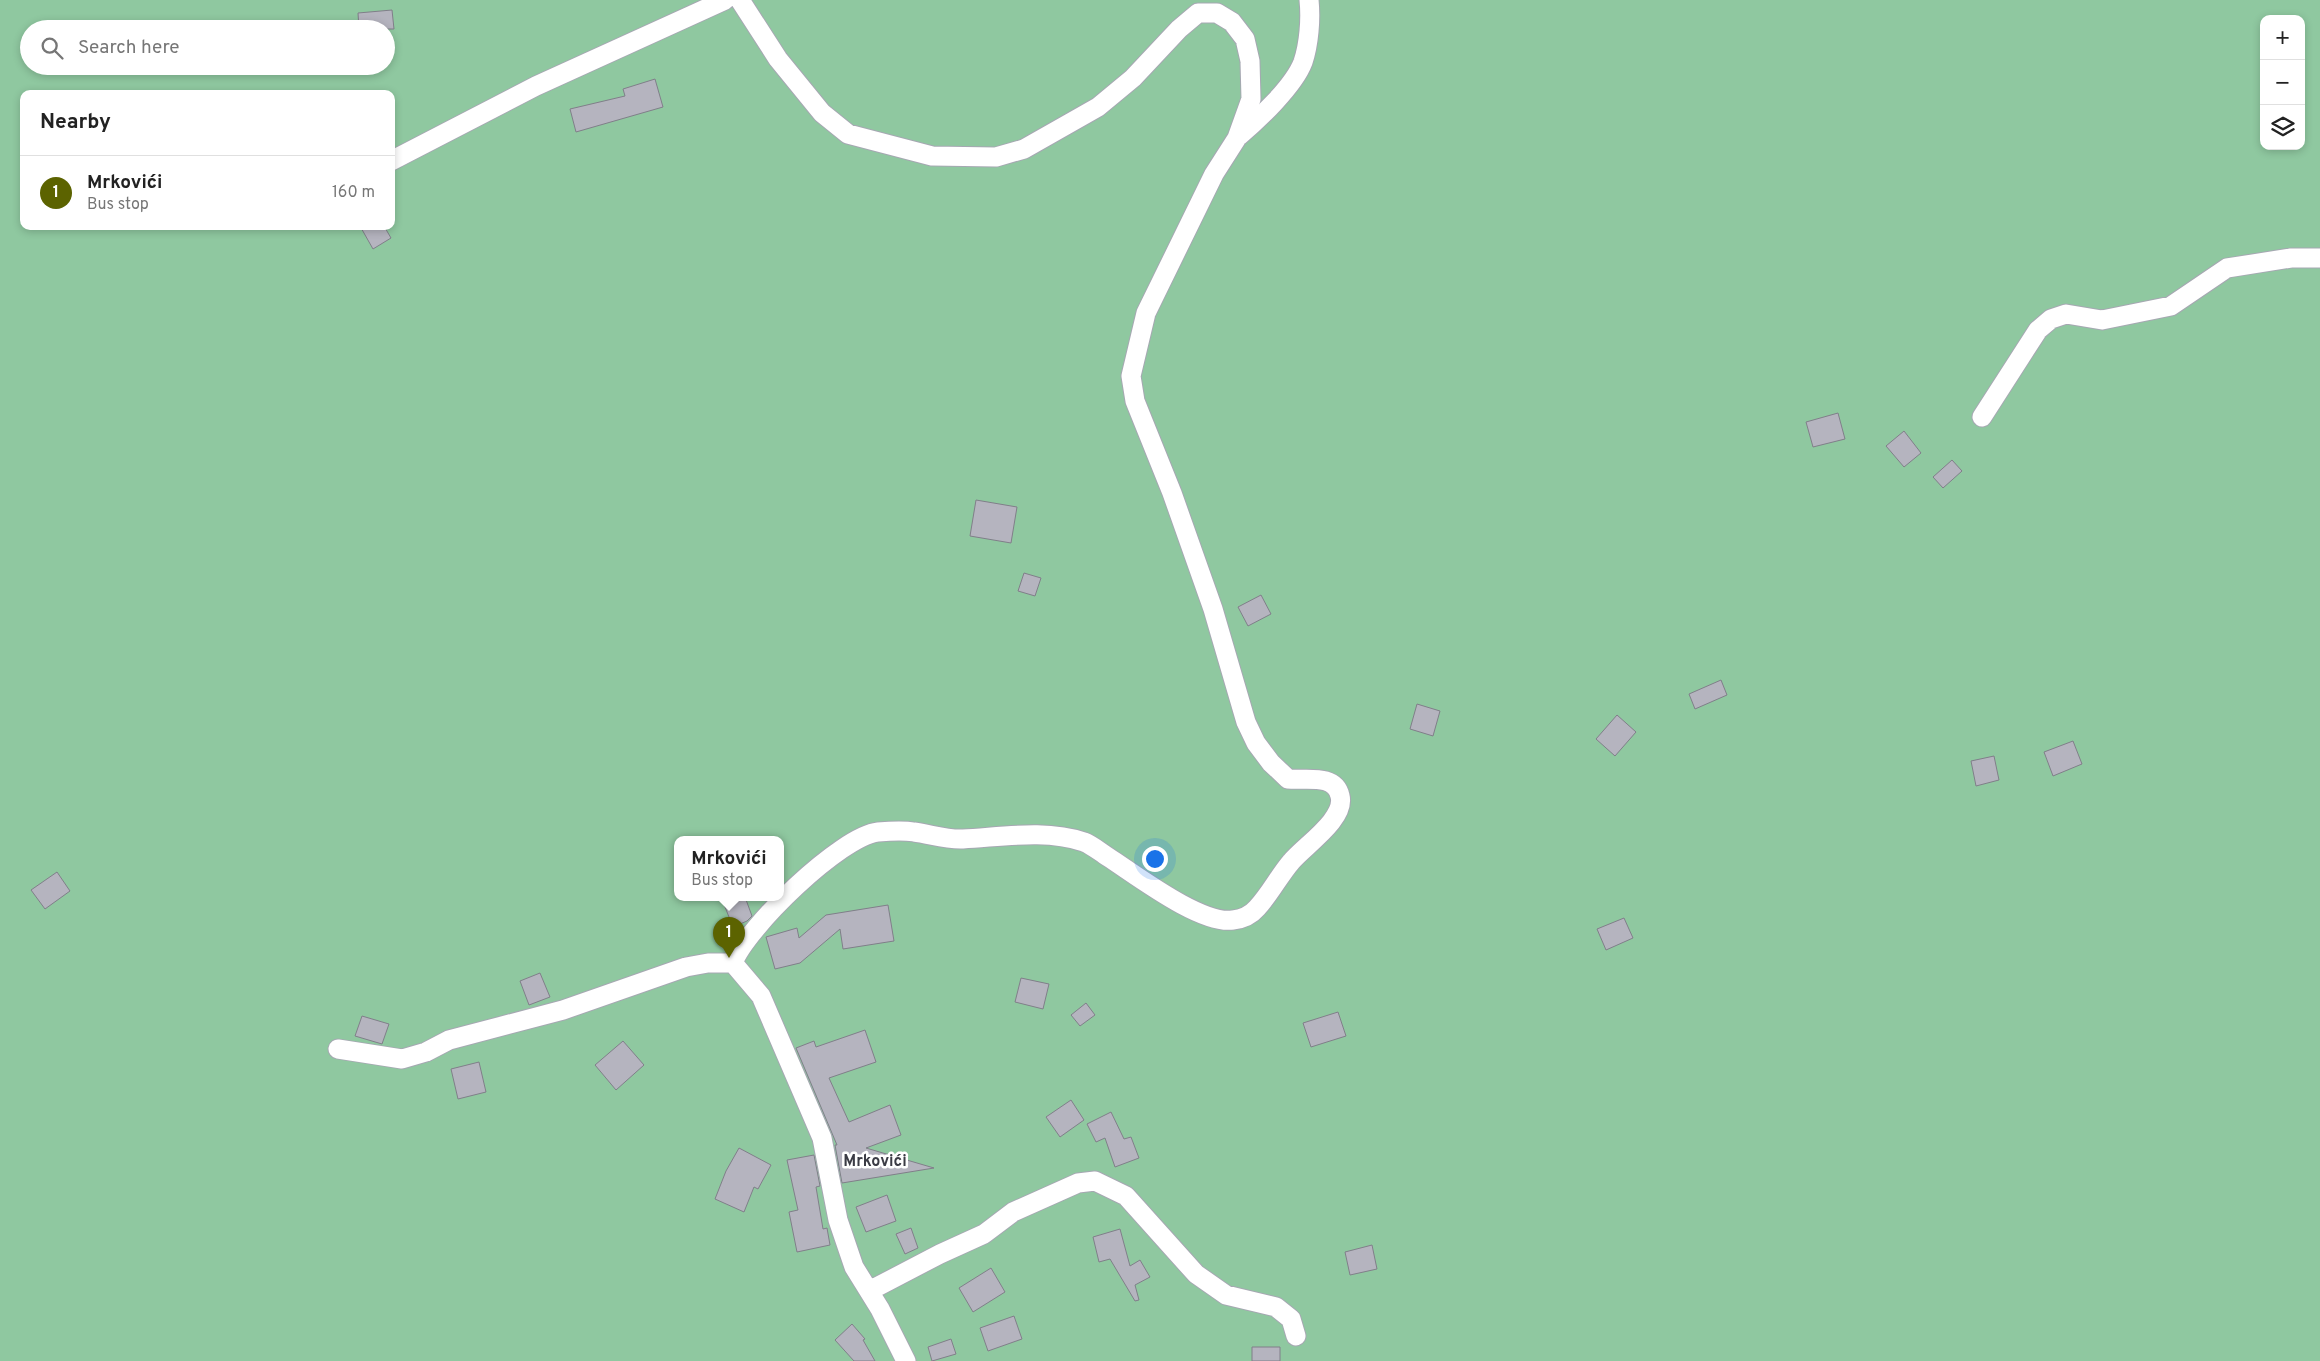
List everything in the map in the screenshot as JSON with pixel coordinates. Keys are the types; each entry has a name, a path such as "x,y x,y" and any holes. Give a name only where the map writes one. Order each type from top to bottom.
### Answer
{"street":[{"path":"395,158 536,86 725,0"},
{"path":"740,0 778,59 822,113 848,134 932,156 996,157 1024,149 1098,107 1133,78 1179,28 1198,13 1211,6 1217,13 1232,22 1245,39 1250,61 1251,99 1237,138 1214,174 1146,313 1131,376 1135,401 1172,493 1213,609 1246,722 1256,743 1271,763 1288,779 1326,780 1331,783 1341,797 1340,809 1326,828 1291,861 1257,908 1244,918 1232,921 1219,921 1194,912 1085,843 1054,835 956,840 912,832 876,832 844,846 814,870 784,899"},
{"path":"1237,138 1265,113 1302,63 1310,18 1309,0"},
{"path":"1982,417 2038,330 2051,319 2066,314 2102,320 2171,306 2227,268 2291,258 2320,258"},
{"path":"733,962 737,952 782,901"},
{"path":"338,1049 402,1059 426,1052 449,1040 563,1010 686,968 708,963 733,962"},
{"path":"733,962 760,996 822,1138 838,1220 854,1267 869,1291 906,1361"},
{"path":"869,1291 940,1254 984,1234 1012,1212 1078,1183 1095,1181 1126,1196 1196,1274 1226,1295 1276,1307 1291,1319 1296,1336"}],"green space":[{"path":"0,0 2320,0 2320,1361 0,1361"}],"building":[{"path":"392,10 393,20 358,20 358,13"},
{"path":"655,79 663,107 576,132 570,109 625,96 623,89"},
{"path":"362,230 386,230 391,238 373,249"},
{"path":"1838,413 1845,439 1813,447 1806,422"},
{"path":"1904,431 1921,453 1904,467 1886,446"},
{"path":"1952,460 1962,471 1943,488 1933,477"},
{"path":"976,500 1017,507 1011,543 970,536"},
{"path":"1024,573 1041,578 1035,596 1018,591"},
{"path":"1261,595 1271,614 1248,626 1238,607"},
{"path":"1721,680 1727,695 1695,709 1689,694"},
{"path":"1417,704 1440,711 1433,736 1410,729"},
{"path":"1617,715 1636,732 1615,756 1596,739"},
{"path":"2073,741 2082,764 2053,776 2044,752"},
{"path":"1994,756 1999,780 1976,786 1971,761"},
{"path":"57,872 70,891 45,909 31,890"},
{"path":"723,901 746,901 752,916 747,921 733,927"},
{"path":"888,905 894,941 843,949 840,929 800,963 775,969 766,937 797,928 799,938 826,915"},
{"path":"1624,918 1633,938 1606,950 1597,929"},
{"path":"540,973 550,997 529,1005 520,981"},
{"path":"1021,978 1049,984 1043,1009 1015,1002"},
{"path":"1086,1003 1095,1015 1080,1026 1071,1015"},
{"path":"1338,1012 1346,1036 1311,1047 1303,1023"},
{"path":"362,1016 389,1024 382,1044 355,1036"},
{"path":"865,1030 876,1062 829,1078 849,1122 890,1105 901,1135 866,1148 934,1168 842,1183 835,1145 837,1145 796,1048 814,1041 816,1047"},
{"path":"623,1041 644,1065 616,1090 595,1065"},
{"path":"479,1062 486,1092 458,1099 451,1069"},
{"path":"1071,1100 1084,1120 1060,1137 1046,1117"},
{"path":"1111,1112 1124,1139 1131,1137 1139,1158 1115,1167 1105,1138 1096,1142 1087,1124"},
{"path":"739,1148 771,1165 758,1189 754,1187 744,1212 715,1199 726,1171"},
{"path":"814,1155 820,1186 816,1187 823,1229 827,1228 830,1245 797,1252 789,1212 798,1210 787,1160"},
{"path":"887,1195 896,1221 866,1232 856,1207"},
{"path":"911,1228 918,1248 905,1254 896,1234"},
{"path":"1120,1229 1130,1266 1140,1260 1150,1277 1135,1285 1139,1300 1135,1301 1110,1259 1099,1262 1093,1237"},
{"path":"1372,1245 1377,1269 1350,1275 1345,1252"},
{"path":"991,1268 1005,1292 973,1312 959,1288"},
{"path":"1014,1316 1022,1339 988,1351 980,1328"},
{"path":"852,1324 865,1339 863,1340 875,1361 854,1361 835,1340"},
{"path":"951,1339 956,1354 932,1361 928,1347"},
{"path":"1252,1347 1280,1347 1280,1361 1252,1361"}],"place":[{"name":"Mrkovići","path":"729,958"}],"district":[{"name":"Mrkovići","path":"875,1162"}]}
